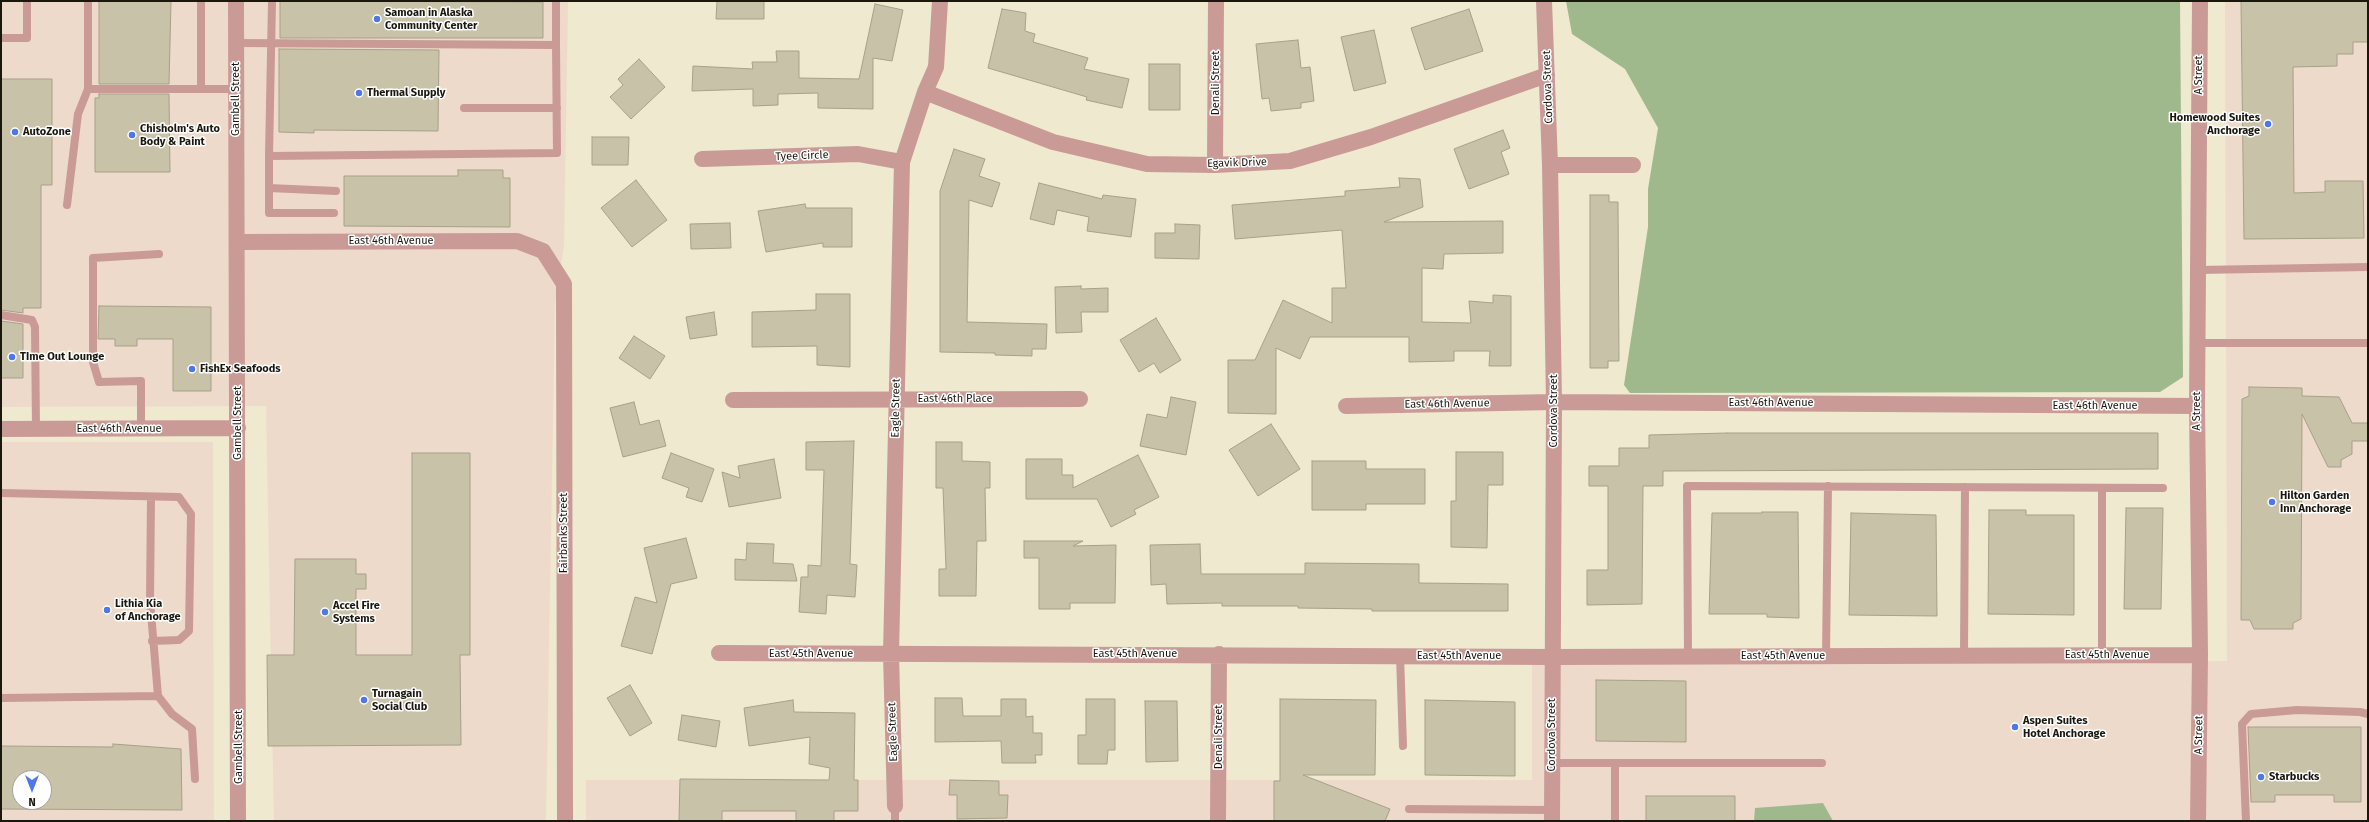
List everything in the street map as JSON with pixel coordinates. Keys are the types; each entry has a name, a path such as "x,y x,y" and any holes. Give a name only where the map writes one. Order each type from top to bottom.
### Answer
{"street":[{"name":"Gambell Street","path":"236,1 238,821"},
{"name":"Eagle Street","path":"895,813 891,654 902,162 925,92 936,67 940,1"},
{"name":"Denali Street","path":"1215,165 1216,1"},
{"name":"Cordova Street","path":"1544,1 1550,165 1554,402 1552,816"},
{"name":"A Street","path":"2198,821 2200,655 2197,343 2200,1"},
{"name":"Egavik Drive","path":"925,92 1053,142 1147,164 1215,165 1290,161 1371,137 1547,75"},
{"name":"Tyee Circle","path":"702,159 858,154 902,162"},
{"path":"1550,165 1633,165"},
{"name":"East 46th Avenue","path":"237,242 517,240 543,252"},
{"name":"Fairbanks Street","path":"543,252 564,284 565,821"},
{"name":"East 46th Place","path":"733,400 1080,399"},
{"name":"East 46th Avenue","path":"1346,406 1554,402 2197,406"},
{"name":"East 46th Avenue","path":"1,429 238,428"},
{"name":"East 45th Avenue","path":"719,654 1219,654 1552,657 2200,655"},
{"name":"Denali Street","path":"1218,821 1219,654"}],"lane":[{"path":"1,38 27,38 27,1"},
{"path":"67,205 78,114 88,89 88,1"},
{"path":"201,1 201,89"},
{"path":"272,1 269,213 334,213"},
{"path":"269,156 557,153 556,1"},
{"path":"236,43 556,44"},
{"path":"88,89 236,89"},
{"path":"464,108 557,108"},
{"path":"269,188 336,191"},
{"path":"141,429 141,381 99,382 92,362 93,258 159,254"},
{"path":"2198,270 2368,267"},
{"path":"1,315 32,320 35,327 36,429"},
{"path":"2197,343 2368,343"},
{"path":"1688,656 1687,486 2163,488"},
{"path":"1826,656 1828,486"},
{"path":"1964,656 1965,487"},
{"path":"2102,488 2102,655"},
{"path":"1,493 179,497 191,514 189,631 178,640 152,640"},
{"path":"151,497 150,601 152,640 158,696 172,714 192,729 195,780"},
{"path":"1400,656 1403,746"},
{"path":"1,698 158,696"},
{"path":"2246,821 2242,724 2251,714 2297,710 2360,712 2368,714"},
{"path":"1552,763 1822,763"},
{"path":"1615,763 1615,821"},
{"path":"1409,809 1552,816"}],"shaded area":[{"path":"1,1 568,1 564,246 555,304 546,821 274,821 266,406 1,407"},
{"path":"2225,1 2368,1 2368,821 586,821 586,780 1532,780 1532,661 1905,664 2227,661"},
{"name":"Lithia Kia of Anchorage","path":"1,442 213,442 214,821 1,821"}],"green space":[{"path":"1566,1 2180,1 2183,377 2160,392 1630,393 1624,385 1648,227 1648,189 1658,128 1625,69 1572,34"},
{"path":"1823,803 1833,821 1754,821 1755,808"}],"building":[{"path":"99,1 171,1 169,84 99,84"},
{"path":"280,1 543,2 543,38 280,38"},
{"path":"717,1 764,1 764,19 716,19"},
{"name":"Homewood Suites Anchorage","path":"2241,1 2368,1 2368,42 2353,42 2353,54 2337,54 2337,66 2293,67 2294,193 2325,192 2325,181 2363,181 2364,238 2244,239"},
{"path":"875,4 903,10 892,61 873,58 873,109 818,108 818,93 778,94 778,105 753,106 753,89 692,91 693,66 753,69 752,62 777,62 776,51 799,51 799,78 859,79"},
{"path":"1002,9 1026,13 1025,31 1035,34 1033,42 1088,58 1084,69 1129,79 1122,108 1086,100 1087,97 988,68"},
{"path":"1469,9 1483,51 1425,70 1411,28"},
{"path":"1374,30 1386,83 1354,91 1341,37"},
{"path":"1298,40 1301,68 1310,67 1314,101 1301,103 1301,108 1271,111 1269,98 1262,99 1256,44"},
{"name":"Thermal Supply","path":"279,49 439,50 438,131 314,130 314,133 279,132"},
{"path":"639,59 665,87 631,119 610,97 623,85 618,79"},
{"path":"1149,64 1180,64 1180,110 1149,110"},
{"path":"1,79 52,79 52,185 41,185 41,308 23,308 23,313 1,310"},
{"name":"Chisholm's Auto Body & Paint","path":"99,94 169,94 170,172 95,172 95,98 99,98"},
{"path":"1503,130 1510,148 1501,152 1509,174 1469,189 1454,149"},
{"path":"592,137 629,137 628,165 592,165"},
{"path":"954,149 985,159 979,176 1000,183 992,207 969,200 967,322 1047,324 1046,349 1032,349 1032,356 995,355 995,353 940,352 940,191"},
{"path":"458,170 503,170 503,178 510,178 510,227 344,226 344,176 458,176"},
{"path":"1399,178 1420,179 1423,207 1384,222 1503,221 1503,253 1444,254 1443,269 1422,268 1422,322 1471,323 1469,301 1493,303 1493,295 1511,296 1511,366 1489,366 1490,351 1454,351 1454,361 1409,362 1409,337 1310,337 1300,359 1276,348 1276,414 1228,413 1228,360 1255,360 1283,300 1332,323 1332,288 1346,288 1342,230 1235,239 1232,205 1345,196 1345,191 1400,187"},
{"path":"636,180 667,220 632,247 601,208"},
{"path":"1039,183 1102,199 1103,195 1136,199 1131,237 1087,231 1089,217 1057,210 1054,225 1030,219"},
{"path":"1590,195 1609,195 1609,202 1618,202 1619,361 1608,361 1608,368 1590,368"},
{"path":"805,204 806,208 852,208 852,247 823,247 823,243 766,252 758,211"},
{"path":"730,223 731,248 691,249 690,224"},
{"path":"1175,224 1200,225 1199,259 1155,258 1155,233 1175,233"},
{"path":"1081,286 1081,289 1108,288 1108,312 1081,312 1082,332 1056,333 1055,287"},
{"path":"816,294 850,294 850,367 817,365 817,346 752,347 752,312 816,310"},
{"name":"FishEx Seafoods","path":"99,306 211,307 211,391 173,391 173,339 137,339 137,346 115,346 115,339 98,339"},
{"path":"714,312 717,335 690,339 686,317"},
{"path":"1156,318 1181,360 1160,373 1154,363 1139,372 1120,340"},
{"name":"TIme Out Lounge","path":"1,321 23,324 23,378 1,378"},
{"path":"634,336 665,356 650,379 619,358"},
{"name":"Hilton Garden Inn Anchorage","path":"2249,387 2302,388 2302,396 2339,397 2352,423 2368,423 2368,441 2352,441 2352,454 2341,460 2341,467 2328,467 2302,414 2301,619 2293,623 2293,629 2254,629 2250,620 2241,620 2242,399 2249,396"},
{"path":"1171,397 1196,402 1186,455 1140,446 1147,414 1167,418"},
{"path":"634,402 640,425 659,420 666,446 623,457 610,408"},
{"path":"1271,424 1300,469 1258,496 1229,450"},
{"path":"1727,433 2158,433 2158,469 1663,471 1663,486 1643,486 1642,604 1587,605 1587,570 1608,570 1608,486 1589,486 1589,466 1619,466 1619,448 1649,448 1649,435"},
{"path":"854,441 850,564 857,565 855,597 827,595 826,614 799,612 801,577 808,577 808,565 821,566 824,470 806,470 806,442"},
{"path":"936,442 962,442 962,461 990,462 990,488 985,488 986,541 977,541 976,596 939,596 939,569 946,569 943,488 936,488"},
{"path":"1456,452 1503,452 1503,485 1488,485 1487,548 1451,547 1451,501 1456,501"},
{"path":"412,453 470,453 470,655 460,655 461,745 268,746 267,655 294,655 295,559 356,559 356,574 366,574 366,589 356,589 356,655 412,655"},
{"path":"671,453 714,469 702,502 686,497 689,488 662,478"},
{"path":"1138,455 1159,497 1134,510 1136,514 1111,527 1097,499 1026,499 1026,459 1062,459 1062,475 1073,475 1073,488"},
{"path":"774,459 781,498 729,507 722,472 740,478 738,466"},
{"path":"1312,461 1366,461 1366,469 1425,469 1425,504 1366,504 1366,510 1312,510"},
{"path":"2126,508 2163,508 2161,609 2124,609"},
{"path":"1989,510 2026,510 2026,515 2074,515 2074,615 1988,614"},
{"path":"1798,512 1799,618 1767,617 1767,614 1709,614 1712,513"},
{"path":"1851,513 1936,515 1937,616 1849,615"},
{"path":"686,538 697,578 671,584 652,654 621,646 635,597 657,603 644,548"},
{"path":"1024,541 1083,541 1073,546 1116,545 1115,603 1070,603 1070,609 1039,609 1039,558 1024,558"},
{"path":"747,543 774,544 773,563 793,564 797,581 735,580 735,559 746,560"},
{"path":"1200,544 1201,574 1305,574 1305,563 1419,564 1419,583 1508,584 1508,611 1372,611 1372,609 1298,608 1298,606 1222,606 1222,603 1167,604 1166,584 1151,585 1150,545"},
{"path":"1596,680 1686,681 1686,742 1596,741"},
{"path":"630,685 652,723 630,736 607,698"},
{"path":"935,698 962,698 963,716 1001,716 1001,699 1026,699 1026,717 1033,716 1033,733 1042,733 1042,755 1035,755 1036,763 1002,763 1001,741 935,742"},
{"path":"1086,699 1115,699 1115,750 1108,750 1107,764 1078,764 1078,735 1086,735"},
{"path":"1280,699 1376,700 1375,775 1303,775 1390,809 1385,821 1274,821 1274,781 1280,781"},
{"path":"793,700 794,712 855,713 854,780 858,780 858,811 834,811 834,821 796,821 796,811 722,811 722,821 679,821 680,779 829,780 830,768 809,764 810,737 749,746 744,708"},
{"path":"1425,700 1515,702 1515,776 1425,775"},
{"path":"1145,701 1177,701 1178,761 1146,762"},
{"path":"682,715 720,721 716,747 678,740"},
{"path":"2248,727 2361,727 2361,802 2334,802 2334,795 2275,795 2275,802 2251,802"},
{"path":"113,744 181,749 182,810 52,809 52,770 12,770 12,809 1,809 1,746 113,747"},
{"path":"950,780 999,781 999,795 1008,795 1007,818 957,819 957,795 949,795"},
{"path":"1646,796 1735,796 1735,821 1646,821"}],"place":[{"name":"Samoan in Alaska Community Center","path":"377,19"},
{"name":"Thermal Supply","path":"359,93"},
{"name":"Homewood Suites Anchorage","path":"2268,124"},
{"name":"AutoZone","path":"15,132"},
{"name":"Chisholm's Auto Body & Paint","path":"132,135"},
{"name":"TIme Out Lounge","path":"12,357"},
{"name":"FishEx Seafoods","path":"192,369"},
{"name":"Hilton Garden Inn Anchorage","path":"2272,502"},
{"name":"Lithia Kia of Anchorage","path":"107,610"},
{"name":"Accel Fire Systems","path":"325,612"},
{"name":"Turnagain Social Club","path":"364,700"},
{"name":"Aspen Suites Hotel Anchorage","path":"2015,727"},
{"name":"Starbucks","path":"2261,777"}]}
